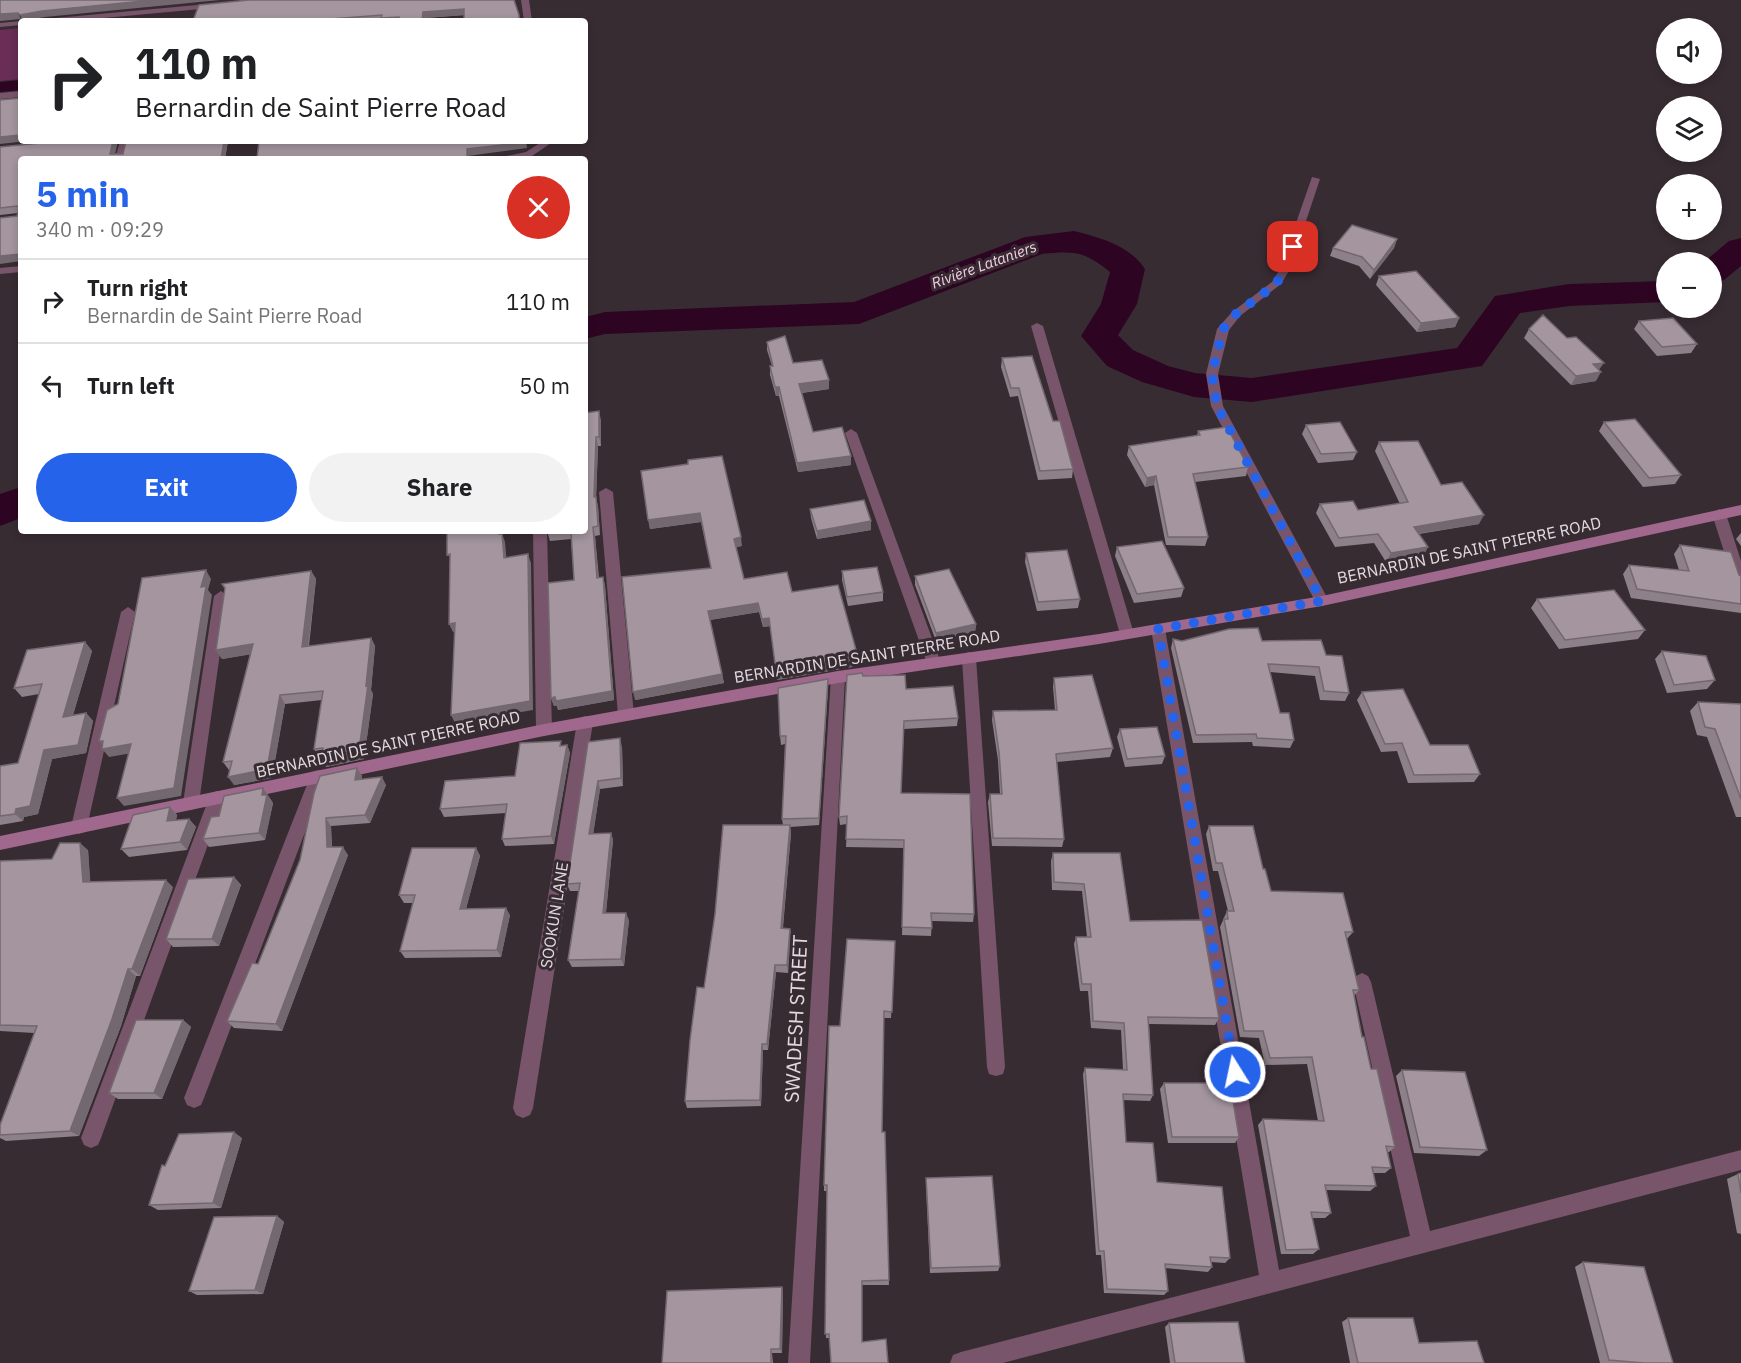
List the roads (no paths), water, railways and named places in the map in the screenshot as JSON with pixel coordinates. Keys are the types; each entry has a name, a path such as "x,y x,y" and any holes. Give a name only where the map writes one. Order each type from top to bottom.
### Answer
{"main road":[{"name":"BERNARDIN DE SAINT PIERRE ROAD","path":"0,843 585,722 838,677 1158,629 1322,601 1741,510"}],"street":[{"path":"525,0 528,18"},
{"path":"76,18 234,3"},
{"path":"0,25 18,23"},
{"path":"0,96 18,94"},
{"path":"516,156 529,154 546,144"},
{"path":"1315,179 1285,269 1276,284 1236,314 1223,329 1212,374 1217,406 1322,601"},
{"path":"0,271 18,269"},
{"path":"1037,326 1126,634"},
{"path":"851,432 934,663"},
{"path":"606,492 626,715"},
{"path":"1719,514 1741,583"},
{"path":"540,534 543,730"},
{"path":"191,803 221,596"},
{"path":"79,827 128,612"},
{"path":"1158,629 1271,1282"},
{"path":"969,658 996,1067"},
{"name":"SWADESH STREET","path":"799,1363 838,677"},
{"name":"SOOKUN LANE","path":"523,1107 585,722"},
{"path":"194,1098 318,777"},
{"path":"91,1138 217,798"},
{"path":"1362,982 1422,1243"},
{"path":"961,1363 1741,1160"}],"waterway":[{"path":"0,87 18,85"},
{"name":"Rivière Lataniers","path":"588,327 605,323 859,313 1037,244 1074,241 1105,251 1128,269 1119,304 1099,336 1120,358 1155,374 1194,385 1252,390 1375,370 1469,358 1508,304 1569,295 1656,292"},
{"name":"Rivière Lataniers","path":"1722,264 1741,248"},
{"name":"Rivière Lataniers","path":"0,511 18,502"}]}
